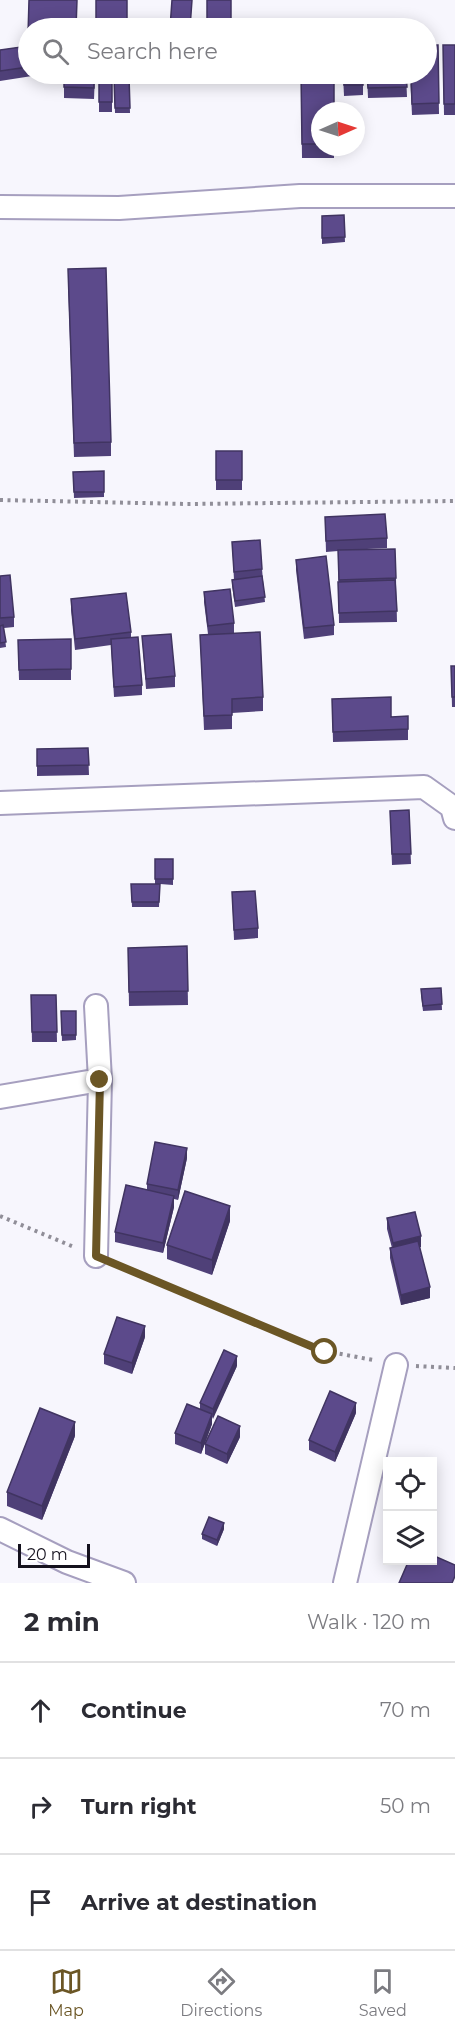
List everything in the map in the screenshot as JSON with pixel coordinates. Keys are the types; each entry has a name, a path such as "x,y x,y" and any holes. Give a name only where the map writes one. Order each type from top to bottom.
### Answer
{"street":[{"path":"0,207 119,208 300,196 455,196"},
{"path":"0,803 424,787 452,807 455,818"},
{"path":"96,1006 100,1080 96,1256"},
{"path":"0,1097 100,1080"},
{"path":"345,1583 396,1365"},
{"path":"0,1528 67,1562 124,1583"}],"path":[{"path":"0,500 187,504 455,501"},
{"path":"0,1216 325,1352 396,1365 455,1368"}],"building":[{"path":"29,0 77,0 76,18 28,18"},
{"path":"96,0 127,0 127,18 96,18"},
{"path":"172,0 192,0 191,18 171,18"},
{"path":"207,0 231,0 231,18 207,18"},
{"path":"438,45 439,103 412,104 411,84 437,84"},
{"path":"443,45 455,45 455,104 444,104"},
{"path":"18,47 18,68 0,71 0,50"},
{"path":"64,84 94,84 94,88 64,87"},
{"path":"99,84 112,84 112,102 99,102"},
{"path":"114,84 129,84 130,108 115,108"},
{"path":"301,84 334,84 334,102 311,102 311,144 302,144"},
{"path":"368,84 407,84 407,87 368,88"},
{"path":"344,215 345,237 322,238 322,216"},
{"path":"106,268 111,442 74,443 68,269"},
{"path":"216,451 242,451 242,480 216,480"},
{"path":"104,471 104,492 74,492 73,472"},
{"path":"385,514 387,538 326,541 325,517"},
{"path":"260,540 262,569 234,572 232,542"},
{"path":"395,549 396,578 339,580 338,550"},
{"path":"326,556 334,625 304,628 296,560"},
{"path":"10,575 14,617 0,618 0,576"},
{"path":"262,576 265,597 235,601 232,580"},
{"path":"395,580 397,611 339,613 338,582"},
{"path":"230,589 234,623 208,626 204,592"},
{"path":"126,593 131,632 75,639 71,599"},
{"path":"3,625 6,642 0,643 0,626"},
{"path":"260,632 263,697 232,699 232,715 204,716 200,635"},
{"path":"171,634 175,676 146,679 142,636"},
{"path":"138,637 142,685 114,687 111,639"},
{"path":"71,639 71,669 19,670 18,640"},
{"path":"451,666 455,666 455,697 452,697"},
{"path":"391,697 391,717 408,716 408,729 333,732 332,699"},
{"path":"88,748 89,765 37,766 37,749"},
{"path":"409,810 411,854 392,854 390,811"},
{"path":"155,859 173,859 173,879 155,879"},
{"path":"131,884 160,884 159,902 132,902"},
{"path":"255,891 258,928 234,930 232,892"},
{"path":"187,946 188,991 129,992 128,948"},
{"path":"441,988 442,1004 423,1006 421,989"},
{"path":"31,995 56,995 57,1032 32,1032"},
{"path":"61,1011 76,1011 76,1035 62,1035"},
{"path":"155,1142 187,1148 178,1190 147,1184"},
{"path":"126,1185 174,1196 163,1243 115,1232"},
{"path":"185,1191 230,1206 212,1260 167,1245"},
{"path":"415,1212 421,1236 393,1243 387,1218"},
{"path":"418,1241 430,1287 401,1295 390,1248"},
{"path":"117,1317 145,1326 132,1363 104,1354"},
{"path":"224,1350 237,1356 213,1409 200,1403"},
{"path":"330,1391 356,1403 335,1452 309,1440"},
{"path":"187,1404 212,1414 201,1443 175,1433"},
{"path":"40,1408 75,1422 42,1506 7,1492"},
{"path":"218,1416 240,1426 227,1454 205,1444"},
{"path":"209,1517 224,1523 217,1540 202,1534"},
{"path":"437,1557 455,1565 455,1576 452,1583 399,1583 407,1565 437,1565"}],"route":[{"path":"100,1080 96,1256 325,1352"}]}
